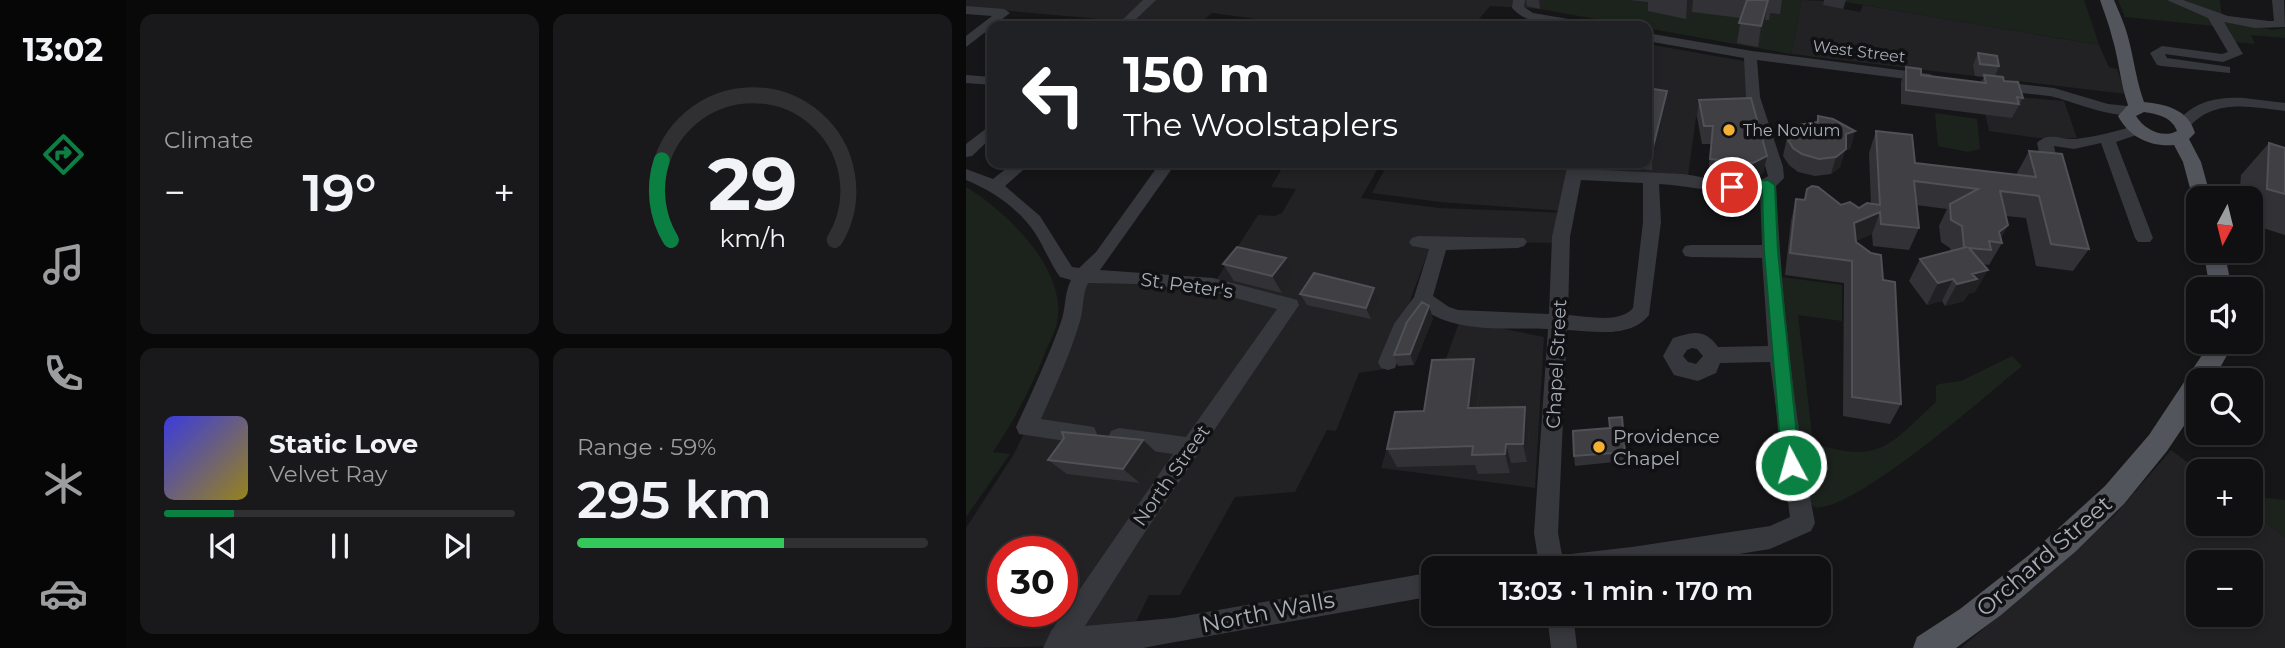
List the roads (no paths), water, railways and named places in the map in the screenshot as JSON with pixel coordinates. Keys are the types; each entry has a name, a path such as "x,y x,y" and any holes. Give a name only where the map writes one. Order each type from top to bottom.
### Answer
{"main road":[{"path":"2096,0 2110,37 2122,54 2129,72 2176,120 2192,162 2197,186"},
{"path":"2106,0 2121,39 2122,54"},
{"path":"2129,72 2134,117 2194,176"},
{"path":"2134,117 2176,120"},
{"path":"2156,138 2176,120"},
{"name":"Orchard Street","path":"1928,648 1956,633 2048,559 2104,508 2172,427 2186,404"}],"street":[{"path":"1127,21 1150,0"},
{"path":"2173,0 2197,11 2268,26 2281,24 2278,0"},
{"path":"1518,3 1521,12 1558,21"},
{"path":"966,10 1004,13 994,21"},
{"path":"2213,15 2236,54 2223,58 2162,51 2157,53 2162,62 2225,70"},
{"path":"966,43 987,26"},
{"name":"West Street","path":"1652,38 1940,79"},
{"path":"1574,168 1651,180 1686,180 1698,184 1732,187 1768,185 1775,180 1776,172 1752,93 1752,54"},
{"path":"966,79 987,81"},
{"path":"1977,83 2054,92 2134,117"},
{"path":"2176,120 2205,106 2227,102 2285,107"},
{"path":"2048,156 2045,143 2050,141 2074,144 2095,139 2107,140 2134,117"},
{"path":"966,152 987,133"},
{"path":"2107,140 2144,237"},
{"path":"995,187 1017,168"},
{"path":"1164,168 1102,257 1082,276 1075,290 1072,317 1054,367 1027,427 1191,447"},
{"name":"Chapel Street","path":"1547,556 1561,237 1574,168"},
{"path":"966,174 995,187 1021,206 1041,229 1066,272 1082,276"},
{"path":"1423,299 1443,313 1458,317 1617,325 1635,319 1642,310 1652,222 1651,180"},
{"path":"1651,556 1770,537 1802,523 1791,465 1771,252 1768,185"},
{"path":"1419,242 1518,242"},
{"path":"1388,362 1402,329 1423,299 1438,244"},
{"path":"1691,251 1771,252"},
{"name":"St. Peter's","path":"1082,276 1199,283 1290,304"},
{"name":"North Street","path":"1058,644 1290,304"},
{"path":"1713,355 1780,354"},
{"name":"North Walls","path":"1058,644 1145,634 1421,586"},
{"path":"1561,626 1564,648"}],"place":[{"name":"The Novium","path":"1729,130"},
{"name":"Providence Chapel","path":"1599,447"}]}
